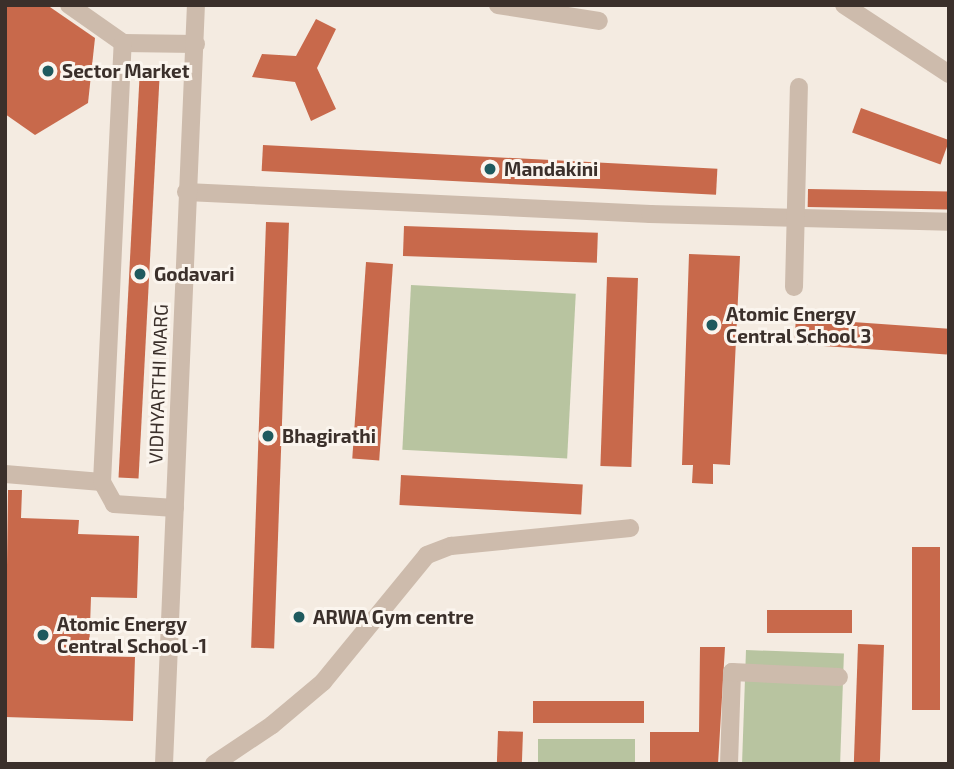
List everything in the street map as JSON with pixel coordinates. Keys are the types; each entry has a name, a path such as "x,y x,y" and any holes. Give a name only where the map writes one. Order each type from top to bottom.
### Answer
{"street":[{"path":"69,5 122,43 196,44"},
{"name":"VIDHYARTHI MARG","path":"164,764 186,192 197,5"},
{"path":"498,5 599,21"},
{"path":"844,5 949,74"},
{"path":"122,43 102,482 114,504 175,508"},
{"path":"794,287 799,87"},
{"path":"186,192 949,222"},
{"path":"5,474 102,482"},
{"path":"214,764 272,725 323,682 427,555 451,546 630,528"},
{"path":"729,764 732,672 839,677"}],"green space":[{"path":"411,285 576,294 567,458 402,450"},
{"path":"746,650 844,653 840,764 742,764"},
{"path":"538,739 635,739 635,764 538,764"}],"building":[{"name":"Sector Market","path":"5,5 47,5 95,38 88,103 35,135 5,114"},
{"path":"316,19 336,29 317,68 336,109 311,121 295,82 252,77 262,54 296,56"},
{"name":"Godavari","path":"140,68 160,69 139,478 119,477"},
{"path":"861,108 949,140 940,165 852,132"},
{"name":"Mandakini","path":"263,145 717,169 716,195 262,171"},
{"path":"808,189 949,191 949,209 808,207"},
{"name":"Bhagirathi","path":"266,222 289,223 274,649 251,648"},
{"path":"404,226 598,233 597,263 403,256"},
{"name":"Atomic Energy Central School 3","path":"689,254 740,256 730,465 713,464 713,484 692,483 693,465 682,465"},
{"path":"366,262 393,264 379,460 352,459"},
{"path":"607,277 638,278 631,467 600,466"},
{"path":"796,318 949,329 947,355 794,344"},
{"path":"401,475 583,485 581,514 399,505"},
{"path":"8,490 22,490 21,518 79,520 78,534 139,536 137,598 91,597 89,656 135,657 133,721 5,717"},
{"path":"912,547 940,547 940,710 912,710"},
{"path":"767,610 852,610 852,633 767,633"},
{"path":"858,644 884,645 880,764 854,764"},
{"path":"700,647 725,647 718,764 650,764 650,732 699,732"},
{"path":"533,701 644,701 644,723 533,723"},
{"path":"498,731 523,732 522,764 497,764"}],"place":[{"name":"Sector Market","path":"48,71"},
{"name":"Mandakini","path":"490,169"},
{"name":"Godavari","path":"140,274"},
{"name":"Atomic Energy Central School 3","path":"712,325"},
{"name":"Bhagirathi","path":"268,436"},
{"name":"ARWA Gym centre","path":"299,617"},
{"name":"Atomic Energy Central School -1","path":"43,635"}]}
